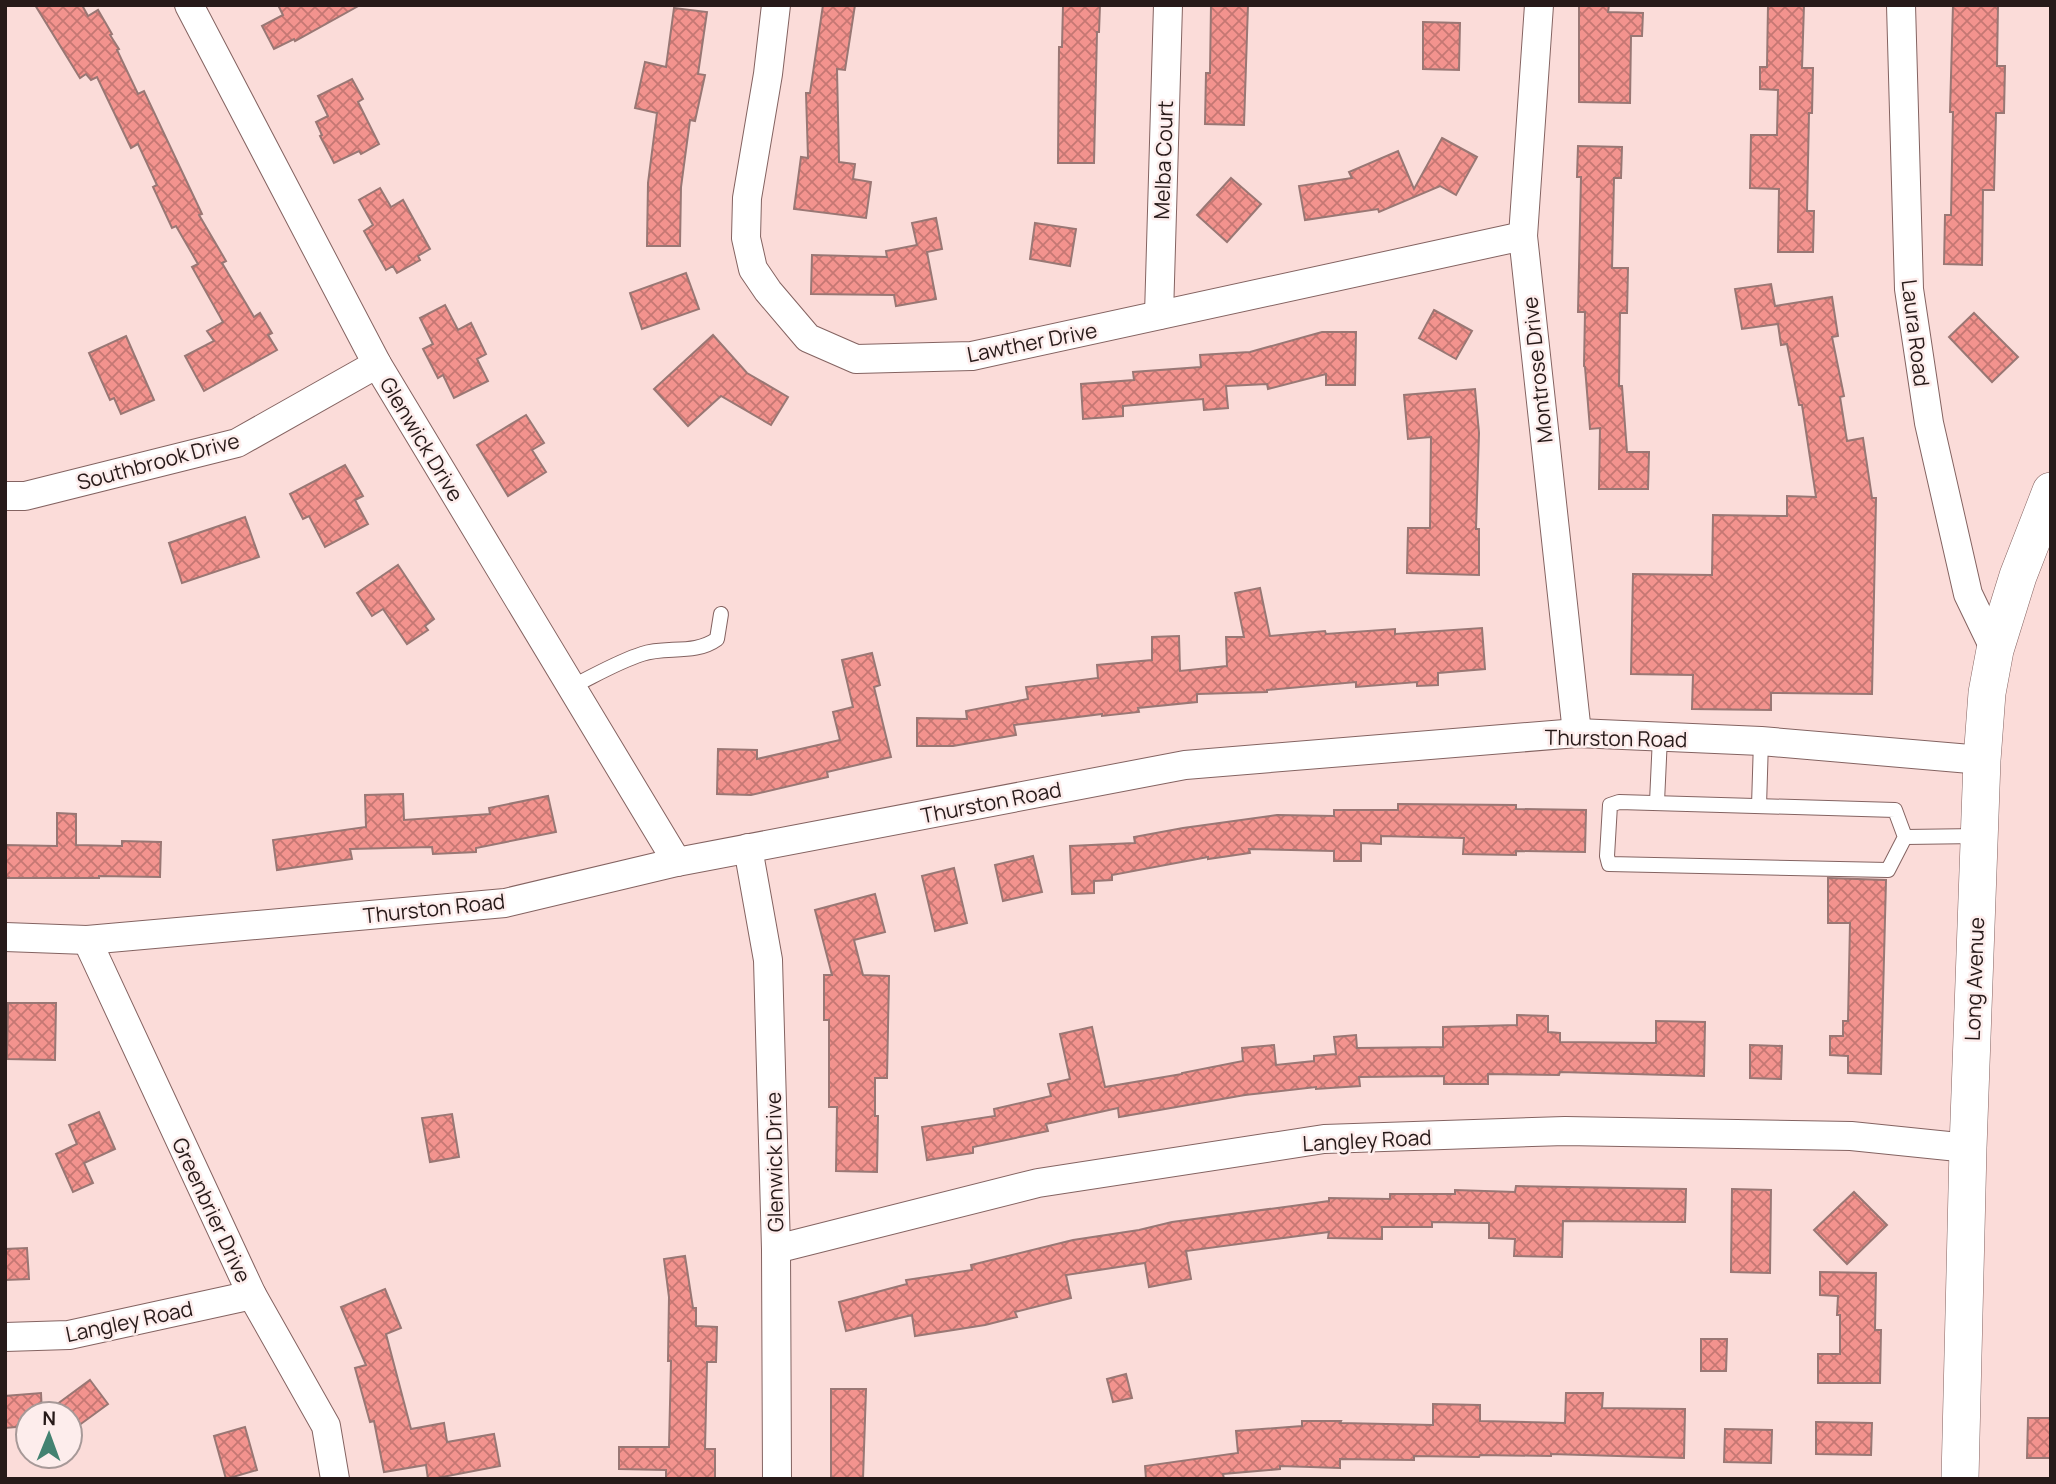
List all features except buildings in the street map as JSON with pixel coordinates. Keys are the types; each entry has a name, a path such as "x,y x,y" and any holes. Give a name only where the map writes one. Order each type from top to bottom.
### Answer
{"street":[{"name":"Glenwick Drive","path":"188,5 377,364 677,862"},
{"name":"Lawther Drive","path":"776,5 768,74 747,198 746,238 753,269 808,338 856,359 972,356 1522,236"},
{"name":"Melba Court","path":"1159,315 1168,5"},
{"name":"Montrose Drive","path":"1539,5 1522,236 1577,733"},
{"name":"Laura Road","path":"1900,5 1911,302 1929,423 1969,594 1995,650"},
{"name":"Southbrook Drive","path":"5,496 24,496 237,443 377,364"},
{"name":"Long Avenue","path":"1960,1479 1968,1148 1982,760 1987,693 1995,650 2018,576 2051,491"},
{"name":"Thurston Road","path":"5,937 87,940 505,903 677,862 1185,765 1577,733 1761,741 1982,760"},
{"name":"Glenwick Drive","path":"748,848 768,960 776,1249 777,1479"},
{"name":"Greenbrier Drive","path":"87,940 252,1295 326,1426 335,1479"},
{"name":"Langley Road","path":"776,1249 1038,1183 1324,1139 1564,1131 1852,1136 1968,1148"},
{"name":"Langley Road","path":"5,1337 69,1335 252,1295"}],"lane":[{"path":"571,687 643,653 692,649 710,644 717,639 721,614"},
{"path":"1657,802 1660,737"},
{"path":"1759,806 1761,741"},
{"path":"1619,802 1657,802 1895,810 1905,837 1888,870 1609,864 1607,856 1610,805 1619,802"},
{"path":"1905,837 1980,836"}]}
